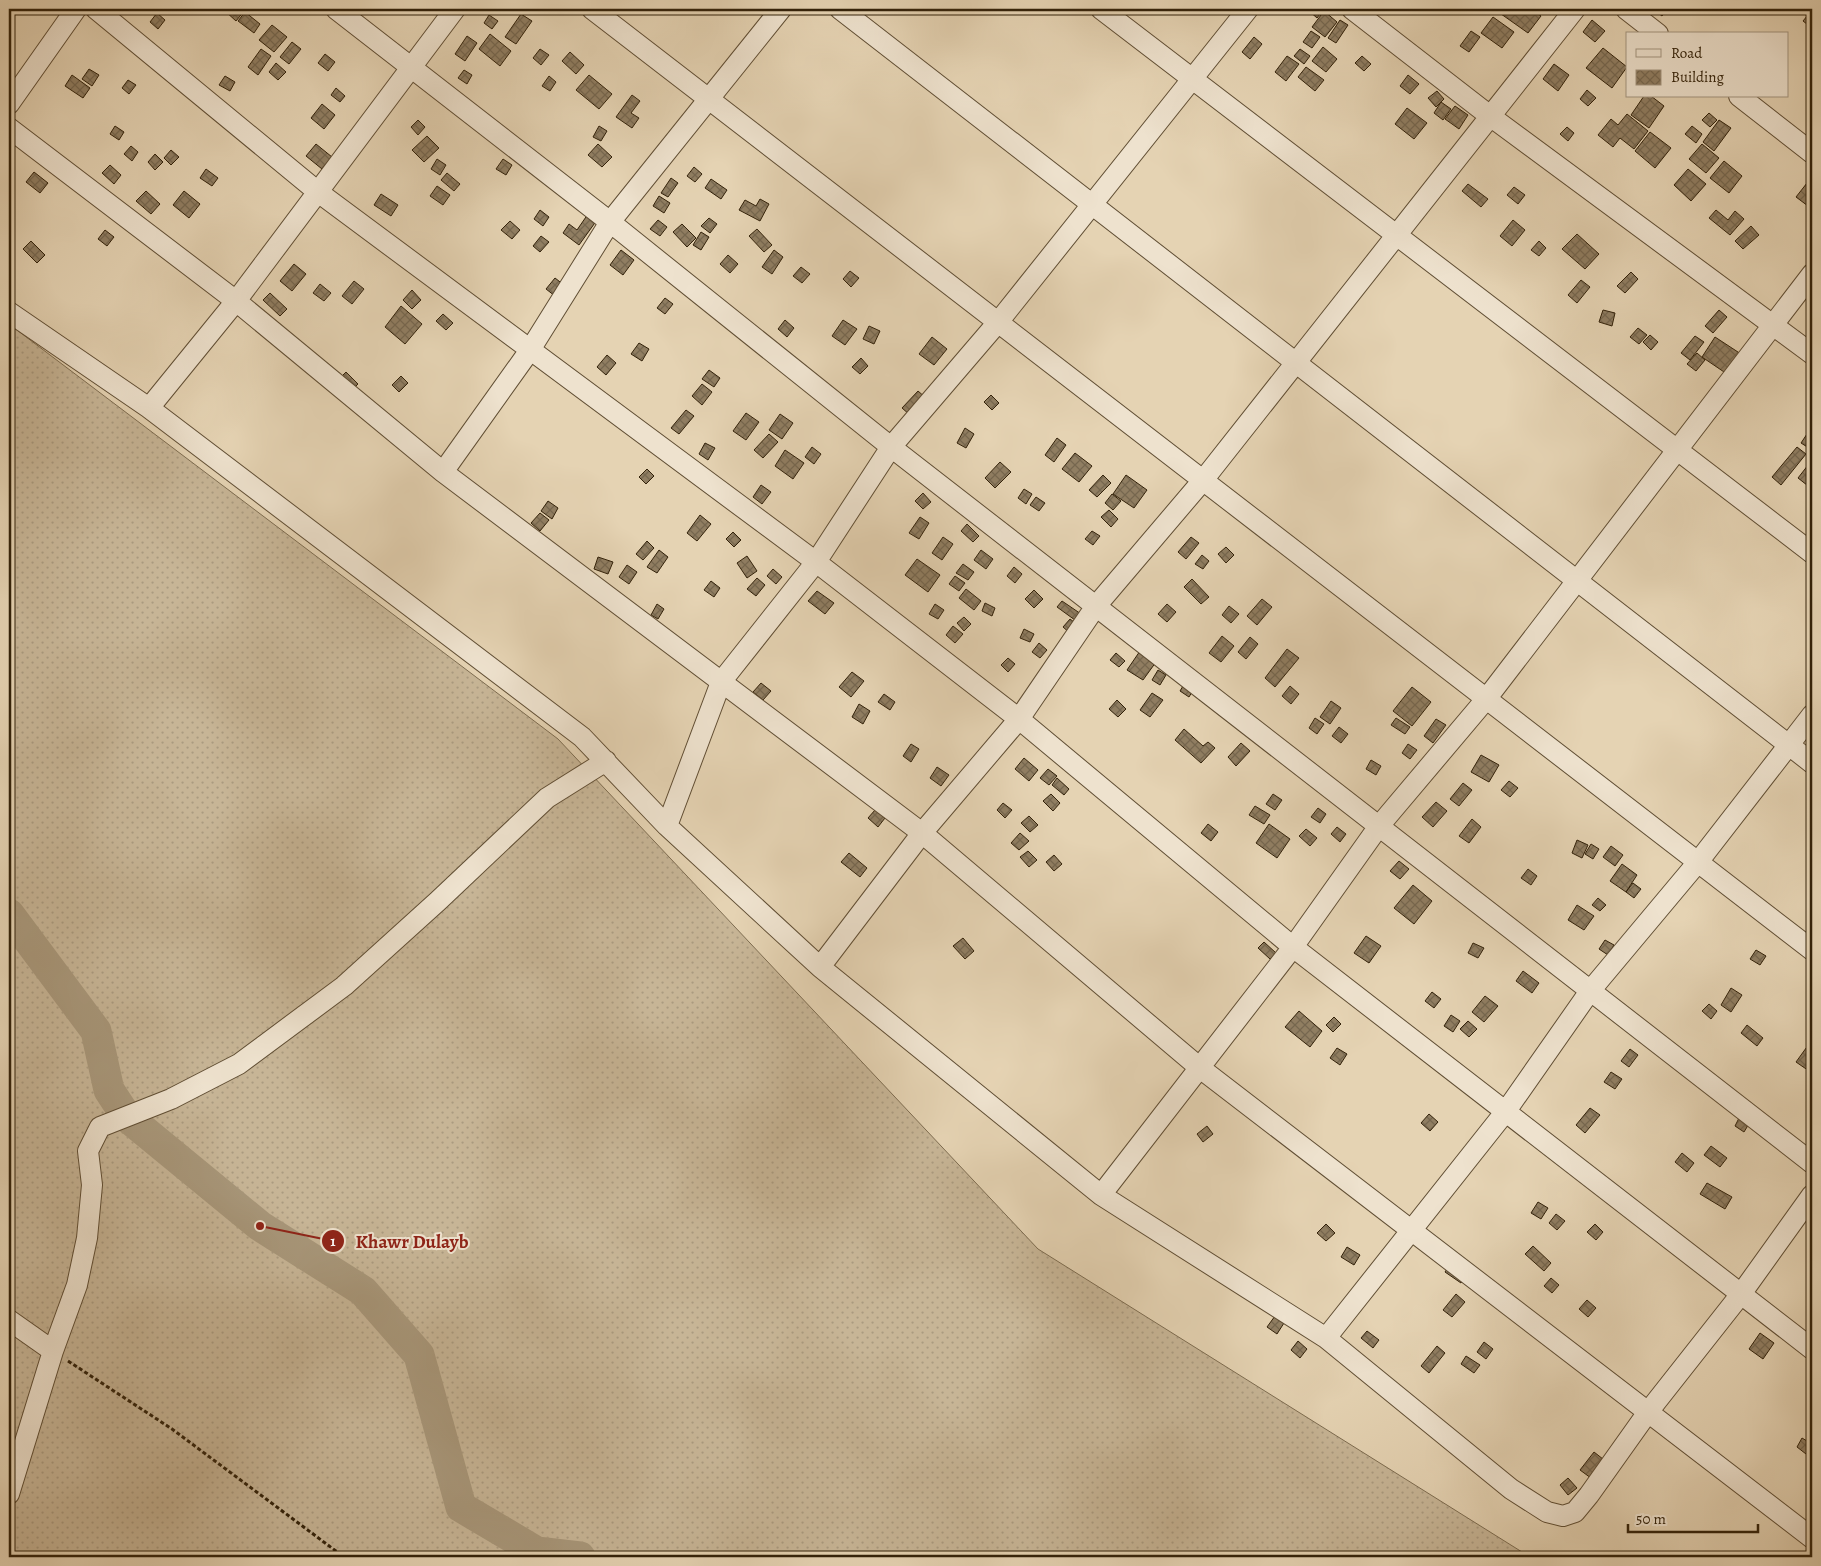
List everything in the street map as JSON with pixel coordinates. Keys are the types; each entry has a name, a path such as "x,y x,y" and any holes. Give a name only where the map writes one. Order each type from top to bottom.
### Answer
{"street":[{"path":"9,104 76,9"},
{"path":"96,9 318,192 816,562 1018,719 1294,947 1812,1349"},
{"path":"336,9 610,222 891,447 1812,1164"},
{"path":"149,408 236,301 455,9"},
{"path":"592,9 1204,479 1812,950"},
{"path":"443,472 530,350 610,222 708,97 781,9"},
{"path":"840,9 1812,762"},
{"path":"1101,9 1193,77 1812,553"},
{"path":"667,826 721,682 816,562 891,447 999,321 1248,9"},
{"path":"1352,9 1490,116 1812,354"},
{"path":"820,967 922,833 1018,719 1096,606 1204,479 1575,9"},
{"path":"1626,9 1655,32"},
{"path":"1742,98 1812,153"},
{"path":"9,128 236,301 443,472 922,833 1200,1068 1812,1538"},
{"path":"1101,1195 1294,947 1379,826 1486,698 1812,274"},
{"path":"9,312 149,408 582,737 667,826 820,967 1101,1195 1326,1338 1511,1489 1547,1512 1563,1516 1575,1512 1589,1496 1648,1412 1741,1294 1812,1195"},
{"path":"1326,1338 1413,1231 1506,1111 1590,991 1698,862 1812,715"},
{"path":"9,1494 53,1351 77,1285 87,1238 92,1185 88,1151 100,1128 171,1099 239,1064 344,986 438,901 547,798 606,761"},
{"path":"9,1320 53,1351"}],"path":[{"path":"53,1351 172,1429 344,1557"}],"shaded area":[{"path":"9,324 558,739 1038,1249 1530,1557 9,1557"}],"building":[{"path":"227,9 245,10 236,21 225,11"},
{"path":"1309,9 1324,9 1317,18"},
{"path":"1494,9 1531,9 1541,16 1528,33"},
{"path":"1653,9 1667,9 1662,16"},
{"path":"1812,10 1812,28 1803,21"},
{"path":"1324,11 1337,22 1325,37 1312,27"},
{"path":"245,12 260,24 254,33 238,21"},
{"path":"157,13 165,20 158,29 150,22"},
{"path":"521,14 532,21 516,44 505,37"},
{"path":"489,15 498,21 492,29 484,23"},
{"path":"1493,17 1514,32 1502,48 1481,33"},
{"path":"1340,20 1348,25 1336,43 1328,38"},
{"path":"1592,20 1605,31 1595,42 1583,32"},
{"path":"272,25 287,37 274,52 259,40"},
{"path":"1311,31 1320,37 1312,48 1303,42"},
{"path":"1471,31 1480,37 1469,52 1460,46"},
{"path":"490,34 511,51 500,66 479,49"},
{"path":"467,36 477,43 465,61 455,54"},
{"path":"1254,37 1262,44 1250,59 1242,52"},
{"path":"292,42 301,49 289,64 280,57"},
{"path":"1323,47 1337,59 1326,72 1312,61"},
{"path":"1603,48 1626,66 1612,88 1586,68"},
{"path":"261,49 271,56 258,75 248,67"},
{"path":"540,49 549,55 541,65 533,58"},
{"path":"1300,49 1310,56 1304,64 1294,56"},
{"path":"570,52 584,65 576,74 562,61"},
{"path":"325,54 335,62 328,71 318,63"},
{"path":"1287,56 1299,64 1286,81 1275,72"},
{"path":"1362,56 1371,64 1364,71 1355,63"},
{"path":"276,63 286,72 278,80 269,72"},
{"path":"1554,64 1569,75 1558,91 1543,79"},
{"path":"1306,67 1324,80 1315,91 1298,77"},
{"path":"89,69 99,75 92,86 82,79"},
{"path":"464,70 472,75 467,84 458,78"},
{"path":"72,75 90,88 83,98 65,86"},
{"path":"589,75 612,94 599,109 576,90"},
{"path":"1408,75 1419,84 1410,94 1400,86"},
{"path":"225,76 235,82 230,91 219,85"},
{"path":"549,76 556,82 550,91 542,86"},
{"path":"128,80 136,85 129,94 122,88"},
{"path":"336,88 345,96 340,102 331,95"},
{"path":"1587,90 1596,98 1588,106 1580,99"},
{"path":"1437,91 1444,99 1436,107 1428,98"},
{"path":"632,95 640,101 631,113 639,118 632,128 616,117"},
{"path":"1643,98 1654,98 1664,106 1649,128 1631,115"},
{"path":"1441,102 1451,109 1443,120 1434,113"},
{"path":"322,104 335,115 324,129 311,118"},
{"path":"1455,106 1468,115 1459,129 1445,119"},
{"path":"1407,108 1427,123 1414,139 1395,124"},
{"path":"1709,113 1717,120 1710,127 1702,120"},
{"path":"1627,114 1648,131 1634,149 1620,138 1613,147 1598,135 1611,119 1618,125"},
{"path":"418,120 425,127 418,135 411,127"},
{"path":"1719,120 1731,128 1714,151 1703,142"},
{"path":"115,126 124,132 119,140 110,134"},
{"path":"599,126 607,131 601,141 593,137"},
{"path":"1692,126 1702,134 1696,143 1685,134"},
{"path":"1567,127 1574,133 1568,141 1560,134"},
{"path":"1650,132 1671,148 1655,168 1635,151"},
{"path":"427,136 439,148 424,162 412,150"},
{"path":"316,144 332,157 322,169 306,156"},
{"path":"598,144 612,157 602,167 588,155"},
{"path":"1702,144 1719,158 1706,173 1689,159"},
{"path":"131,146 138,152 132,161 124,154"},
{"path":"171,150 179,157 171,165 164,158"},
{"path":"155,154 163,162 155,170 148,162"},
{"path":"437,159 446,165 440,175 431,169"},
{"path":"503,159 512,165 506,175 496,169"},
{"path":"1724,161 1742,176 1729,193 1710,178"},
{"path":"110,165 121,175 114,184 102,173"},
{"path":"694,167 702,174 695,182 687,176"},
{"path":"206,169 218,178 212,186 200,178"},
{"path":"1688,169 1706,184 1691,201 1674,185"},
{"path":"34,172 48,183 40,193 26,182"},
{"path":"447,173 460,184 454,191 441,180"},
{"path":"671,178 678,183 668,197 661,193"},
{"path":"711,179 727,190 721,199 705,188"},
{"path":"1807,183 1812,187 1812,200 1808,206 1796,197"},
{"path":"1468,184 1488,199 1481,207 1462,191"},
{"path":"437,186 450,195 443,205 430,196"},
{"path":"1514,187 1525,195 1518,204 1507,195"},
{"path":"146,191 160,204 151,214 136,201"},
{"path":"184,191 200,204 189,218 173,205"},
{"path":"381,194 398,205 391,216 374,205"},
{"path":"659,196 670,203 664,213 653,206"},
{"path":"760,199 769,204 760,221 739,210 745,200 756,206"},
{"path":"540,210 549,217 543,226 534,219"},
{"path":"1716,210 1728,220 1735,211 1744,219 1730,235 1709,218"},
{"path":"588,214 597,220 579,245 563,233 569,224 577,230"},
{"path":"709,218 717,224 710,233 701,226"},
{"path":"658,220 667,227 660,236 650,229"},
{"path":"1513,220 1525,230 1512,246 1500,236"},
{"path":"510,221 520,230 512,239 501,230"},
{"path":"682,224 696,238 687,247 673,232"},
{"path":"1751,226 1759,235 1743,249 1735,241"},
{"path":"757,229 772,245 764,252 749,236"},
{"path":"105,230 114,237 107,246 98,239"},
{"path":"701,232 709,237 701,250 693,245"},
{"path":"1577,234 1599,254 1585,269 1562,249"},
{"path":"541,236 549,242 540,252 533,246"},
{"path":"31,241 45,255 37,263 23,249"},
{"path":"1539,241 1546,248 1539,256 1531,250"},
{"path":"621,250 634,260 623,275 610,265"},
{"path":"774,250 783,257 772,274 762,267"},
{"path":"728,255 738,264 730,273 720,264"},
{"path":"294,264 306,274 292,291 280,281"},
{"path":"801,267 810,274 802,283 793,276"},
{"path":"850,271 859,278 851,287 843,279"},
{"path":"1631,272 1638,279 1625,293 1617,286"},
{"path":"555,278 564,285 555,296 546,289"},
{"path":"1581,280 1590,287 1577,303 1568,295"},
{"path":"354,281 364,289 352,304 342,296"},
{"path":"320,284 331,293 324,301 313,293"},
{"path":"412,290 421,300 412,309 403,300"},
{"path":"270,293 287,309 280,316 263,300"},
{"path":"665,298 673,304 665,314 657,308"},
{"path":"401,306 422,324 405,344 385,327"},
{"path":"1603,310 1615,313 1612,326 1599,322"},
{"path":"1719,310 1727,317 1713,333 1705,326"},
{"path":"443,314 453,323 446,330 436,321"},
{"path":"785,320 794,328 787,337 778,329"},
{"path":"843,320 857,329 845,345 832,336"},
{"path":"869,326 880,331 874,344 863,339"},
{"path":"1638,328 1647,335 1639,344 1630,337"},
{"path":"1650,335 1658,342 1651,350 1643,342"},
{"path":"1695,336 1704,342 1690,360 1681,353"},
{"path":"932,337 947,349 934,365 919,354"},
{"path":"1715,337 1741,354 1727,374 1702,357"},
{"path":"639,343 649,349 642,361 631,354"},
{"path":"1697,353 1705,360 1696,371 1687,364"},
{"path":"607,355 616,363 606,375 597,367"},
{"path":"861,358 868,366 860,374 852,367"},
{"path":"709,370 720,378 714,387 702,379"},
{"path":"346,372 358,384 351,391 339,379"},
{"path":"401,376 408,383 399,392 392,385"},
{"path":"702,384 712,392 702,405 692,396"},
{"path":"918,391 926,398 910,415 902,408"},
{"path":"991,395 999,403 992,410 984,402"},
{"path":"686,410 694,416 679,434 671,428"},
{"path":"746,413 759,422 746,440 733,431"},
{"path":"780,414 793,423 782,439 769,430"},
{"path":"965,428 974,434 966,448 957,443"},
{"path":"769,434 778,442 763,458 754,450"},
{"path":"1807,434 1812,437 1812,450 1801,443"},
{"path":"1057,438 1066,445 1054,462 1045,455"},
{"path":"705,443 715,448 708,460 699,454"},
{"path":"812,447 821,454 814,464 805,457"},
{"path":"1797,447 1806,454 1781,485 1772,477"},
{"path":"785,450 804,463 793,479 775,466"},
{"path":"1075,453 1092,466 1079,482 1062,469"},
{"path":"1812,460 1812,489 1798,478"},
{"path":"1000,462 1011,472 995,488 985,478"},
{"path":"647,469 654,476 646,484 639,477"},
{"path":"1103,475 1111,483 1097,497 1089,490"},
{"path":"1126,475 1147,490 1134,508 1113,494"},
{"path":"761,485 771,492 762,504 753,497"},
{"path":"1024,489 1032,494 1026,504 1018,498"},
{"path":"923,493 931,502 923,509 915,501"},
{"path":"1112,494 1121,501 1113,510 1105,503"},
{"path":"1036,497 1045,503 1039,511 1030,505"},
{"path":"548,501 558,508 552,519 541,511"},
{"path":"1109,510 1118,519 1111,527 1101,517"},
{"path":"540,513 549,520 540,531 531,523"},
{"path":"700,515 711,524 697,541 687,533"},
{"path":"920,517 929,523 919,539 909,533"},
{"path":"967,524 979,536 973,542 961,531"},
{"path":"1092,531 1100,536 1093,545 1085,539"},
{"path":"733,532 741,540 734,547 726,539"},
{"path":"943,537 953,544 942,560 932,553"},
{"path":"1191,537 1199,543 1186,559 1178,552"},
{"path":"647,541 654,548 643,560 636,554"},
{"path":"1226,547 1234,555 1226,563 1218,554"},
{"path":"659,550 668,557 657,573 647,567"},
{"path":"981,550 993,559 986,569 974,560"},
{"path":"1202,555 1209,561 1203,569 1195,564"},
{"path":"747,556 757,571 747,578 737,563"},
{"path":"598,557 613,562 608,574 594,569"},
{"path":"917,559 940,575 928,592 905,575"},
{"path":"963,564 974,572 968,580 956,573"},
{"path":"627,565 637,572 629,584 619,577"},
{"path":"1014,567 1022,574 1015,583 1007,576"},
{"path":"773,569 782,577 776,584 767,576"},
{"path":"955,576 965,583 959,591 949,584"},
{"path":"757,578 765,585 756,596 747,589"},
{"path":"1192,579 1209,597 1201,604 1184,587"},
{"path":"711,581 720,588 714,597 704,590"},
{"path":"966,589 981,601 974,610 959,598"},
{"path":"1034,590 1043,599 1034,608 1025,599"},
{"path":"817,591 834,603 825,614 808,601"},
{"path":"1262,599 1272,607 1257,625 1247,616"},
{"path":"1062,601 1084,616 1079,623 1057,607"},
{"path":"985,603 995,608 992,616 982,611"},
{"path":"657,604 664,609 658,619 651,615"},
{"path":"935,604 944,610 938,619 929,614"},
{"path":"1167,604 1176,612 1167,622 1158,614"},
{"path":"1229,606 1239,614 1231,623 1222,615"},
{"path":"964,617 971,624 964,631 957,623"},
{"path":"1070,619 1078,625 1071,634 1063,627"},
{"path":"953,626 963,634 955,643 946,635"},
{"path":"1024,629 1034,634 1030,642 1020,638"},
{"path":"1222,636 1234,646 1221,662 1209,653"},
{"path":"1250,637 1258,644 1246,659 1238,652"},
{"path":"1039,643 1047,650 1040,658 1032,652"},
{"path":"1287,649 1299,658 1275,687 1265,678"},
{"path":"1140,651 1156,662 1143,680 1127,670"},
{"path":"1116,653 1125,661 1119,667 1110,660"},
{"path":"1008,658 1015,664 1008,672 1001,665"},
{"path":"1158,670 1166,675 1160,685 1152,680"},
{"path":"852,672 864,681 851,697 839,687"},
{"path":"1186,681 1195,687 1189,697 1180,691"},
{"path":"761,683 771,691 763,700 753,692"},
{"path":"1290,686 1299,694 1291,704 1282,696"},
{"path":"1412,687 1431,702 1412,726 1393,711"},
{"path":"1152,693 1163,700 1150,717 1140,710"},
{"path":"884,694 895,702 890,710 878,702"},
{"path":"1117,700 1126,709 1118,717 1109,709"},
{"path":"1331,701 1341,708 1330,724 1320,717"},
{"path":"859,704 870,711 863,724 852,717"},
{"path":"1315,718 1324,724 1317,734 1309,728"},
{"path":"1396,718 1410,727 1405,734 1391,725"},
{"path":"1436,719 1446,725 1433,743 1424,736"},
{"path":"1339,727 1348,734 1341,743 1332,736"},
{"path":"1184,729 1203,746 1208,742 1215,748 1201,763 1175,740"},
{"path":"1241,743 1250,751 1236,766 1228,757"},
{"path":"911,744 919,749 911,762 903,756"},
{"path":"1408,744 1417,750 1410,759 1402,753"},
{"path":"1481,755 1499,765 1489,782 1471,772"},
{"path":"1024,758 1038,770 1029,781 1015,769"},
{"path":"1371,760 1381,766 1376,775 1366,769"},
{"path":"937,767 949,775 941,786 930,778"},
{"path":"1048,769 1057,776 1049,785 1040,778"},
{"path":"1057,778 1069,789 1064,795 1052,785"},
{"path":"1509,781 1518,788 1510,797 1501,790"},
{"path":"1463,783 1472,790 1459,806 1450,799"},
{"path":"1051,794 1060,803 1053,811 1043,801"},
{"path":"1273,794 1282,800 1275,810 1266,804"},
{"path":"1436,802 1447,811 1433,827 1422,817"},
{"path":"1003,803 1012,810 1005,818 997,810"},
{"path":"1255,806 1270,815 1264,824 1249,815"},
{"path":"1318,808 1326,814 1320,823 1311,817"},
{"path":"875,810 885,818 878,827 868,818"},
{"path":"1029,816 1038,825 1030,832 1021,823"},
{"path":"1472,819 1481,827 1469,843 1459,836"},
{"path":"1208,824 1218,832 1211,841 1201,833"},
{"path":"1269,824 1290,839 1277,858 1256,843"},
{"path":"1337,827 1346,834 1340,842 1331,834"},
{"path":"1306,829 1317,838 1310,846 1299,836"},
{"path":"1020,833 1029,841 1019,850 1011,843"},
{"path":"1577,840 1588,845 1582,858 1572,853"},
{"path":"1591,844 1599,849 1593,859 1585,854"},
{"path":"1611,846 1623,855 1615,866 1603,857"},
{"path":"1028,851 1037,860 1029,867 1020,857"},
{"path":"849,853 867,868 860,877 841,862"},
{"path":"1054,855 1062,864 1054,871 1046,862"},
{"path":"1399,861 1409,869 1400,879 1390,871"},
{"path":"1622,864 1637,875 1626,892 1610,881"},
{"path":"1528,869 1537,876 1531,885 1521,878"},
{"path":"1633,883 1641,889 1634,898 1626,892"},
{"path":"1413,885 1432,901 1414,924 1394,908"},
{"path":"1598,898 1606,905 1600,911 1592,905"},
{"path":"1577,905 1594,916 1584,930 1568,920"},
{"path":"1366,936 1381,946 1369,963 1354,953"},
{"path":"963,938 974,951 965,959 953,946"},
{"path":"1605,940 1614,945 1608,955 1599,949"},
{"path":"1264,942 1276,953 1270,959 1258,948"},
{"path":"1473,943 1484,948 1478,958 1468,953"},
{"path":"1756,950 1766,956 1760,965 1750,959"},
{"path":"1523,971 1539,983 1532,993 1516,981"},
{"path":"1731,988 1742,995 1731,1012 1721,1005"},
{"path":"1432,992 1441,999 1434,1008 1425,1001"},
{"path":"1485,996 1498,1006 1484,1022 1472,1012"},
{"path":"1709,1004 1717,1011 1711,1019 1702,1011"},
{"path":"1299,1011 1322,1031 1310,1047 1285,1027"},
{"path":"1451,1015 1460,1021 1453,1032 1444,1026"},
{"path":"1334,1017 1341,1024 1333,1032 1326,1025"},
{"path":"1468,1021 1477,1029 1469,1037 1460,1029"},
{"path":"1747,1025 1763,1038 1757,1046 1741,1033"},
{"path":"1809,1044 1812,1046 1812,1073 1796,1062"},
{"path":"1337,1048 1347,1054 1340,1065 1330,1058"},
{"path":"1630,1049 1638,1055 1629,1067 1621,1061"},
{"path":"1611,1072 1622,1079 1615,1089 1604,1082"},
{"path":"1590,1108 1600,1115 1585,1133 1576,1125"},
{"path":"1429,1114 1438,1122 1430,1131 1421,1123"},
{"path":"1740,1116 1750,1122 1744,1132 1735,1126"},
{"path":"1207,1126 1213,1134 1203,1142 1197,1134"},
{"path":"1711,1146 1727,1158 1720,1167 1704,1155"},
{"path":"1682,1153 1694,1163 1687,1172 1675,1162"},
{"path":"1707,1183 1732,1197 1725,1209 1700,1194"},
{"path":"1538,1202 1548,1208 1541,1219 1531,1213"},
{"path":"1556,1214 1565,1221 1557,1230 1549,1223"},
{"path":"1326,1224 1335,1233 1326,1241 1317,1233"},
{"path":"1595,1224 1603,1232 1596,1240 1587,1232"},
{"path":"1533,1246 1551,1263 1544,1271 1525,1254"},
{"path":"1347,1247 1360,1255 1354,1265 1341,1257"},
{"path":"1451,1263 1468,1274 1461,1283 1445,1272"},
{"path":"1551,1278 1559,1285 1552,1293 1544,1286"},
{"path":"1456,1294 1465,1302 1452,1317 1443,1310"},
{"path":"1587,1300 1596,1308 1588,1317 1579,1309"},
{"path":"1275,1316 1284,1323 1277,1334 1267,1327"},
{"path":"1367,1331 1379,1340 1373,1348 1361,1338"},
{"path":"1760,1333 1774,1343 1763,1359 1749,1349"},
{"path":"1298,1341 1307,1349 1300,1358 1291,1350"},
{"path":"1484,1342 1493,1349 1486,1359 1477,1352"},
{"path":"1437,1346 1445,1353 1429,1373 1421,1366"},
{"path":"1466,1356 1480,1365 1474,1373 1461,1364"},
{"path":"1802,1438 1812,1444 1806,1454 1797,1447"},
{"path":"1594,1452 1608,1463 1595,1481 1580,1470"},
{"path":"1568,1478 1577,1488 1568,1495 1560,1485"}],"waterway":[{"path":"9,914 96,1031 109,1090 126,1116 260,1226 363,1291 419,1355 461,1507 537,1552 580,1557"}],"place":[{"name":"Khawr Dulayb","path":"260,1226"}]}
